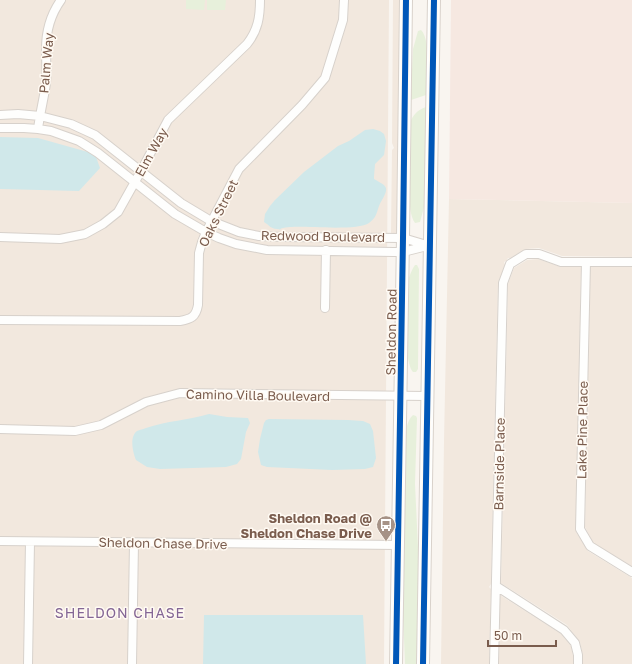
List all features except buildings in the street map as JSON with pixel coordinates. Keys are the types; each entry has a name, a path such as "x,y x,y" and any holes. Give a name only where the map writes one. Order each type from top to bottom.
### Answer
{"main road":[{"name":"Sheldon Road","path":"396,664 406,0"},
{"path":"423,664 434,0"}],"street":[{"name":"Palm Way","path":"38,129 45,93 47,35 50,23 61,0"},
{"name":"Elm Way","path":"0,237 60,239 85,234 103,224 118,212 168,120 250,40 254,34 258,22 260,0"},
{"name":"Oaks Street","path":"0,320 180,321 188,320 194,316 197,312 198,305 199,253 206,232 239,169 302,105 325,78 344,20 344,0"},
{"name":"Redwood Boulevard","path":"0,115 24,114 40,116 71,124 95,135 181,203 212,221 238,232 271,237 403,238 430,246"},
{"name":"Redwood Boulevard","path":"0,128 38,129 51,131 72,138 98,153 175,214 206,232 236,244 267,250 403,252 430,246"},
{"path":"306,238 306,250"},
{"path":"325,308 326,250"},
{"name":"Barnside Place","path":"494,664 503,283 510,264 526,254 539,254 561,262 586,262"},
{"path":"586,262 632,262"},
{"name":"Lake Pine Place","path":"586,262 580,529 590,546 632,572"},
{"name":"Camino Villa Boulevard","path":"0,429 75,431 101,425 146,402 180,393 427,396"},
{"name":"Sheldon Chase Drive","path":"0,541 398,545"},
{"path":"28,664 30,542"},
{"path":"132,664 134,543"},
{"path":"496,586 564,630 575,643 578,655 578,664"}],"shaded area":[{"path":"0,0 389,0 384,664 0,664"},
{"path":"393,0 402,0 397,233 391,233 392,150 394,148 392,143"},
{"path":"451,0 632,0 632,203 449,199"},
{"path":"449,199 632,203 632,257 562,256 539,248 526,249 508,258 504,262 505,265 498,283 491,584 489,587 491,589 489,664 441,664"},
{"path":"538,259 561,267 581,267 576,532 588,551 632,578 632,664 582,664 583,656 580,642 567,625 501,583 508,284 514,268 527,260"},
{"path":"590,267 632,267 632,566 593,543 585,527"},
{"path":"500,595 561,634 571,646 573,664 499,664"}],"green space":[{"path":"186,0 205,0 204,10 186,9"},
{"path":"207,0 226,0 225,10 207,10"},
{"path":"421,30 424,35 427,50 427,93 426,95 411,100 413,49 418,31"},
{"path":"426,107 428,110 426,200 420,222 415,223 411,214 409,195 410,123 416,113"},
{"path":"415,265 417,265 419,269 418,369 416,372 413,372 408,358 405,309 407,285 410,274"},
{"path":"413,415 417,418 415,484 419,568 417,664 405,664 402,588 404,442 408,424"}],"water":[{"path":"373,129 384,134 386,141 384,155 375,164 374,179 386,187 386,192 376,215 369,223 355,227 289,227 280,229 270,227 264,222 265,214 270,206 304,172 338,146 349,141 365,130"},
{"path":"0,137 38,138 95,154 100,168 79,191 0,189"},
{"path":"209,414 248,418 250,423 246,432 241,459 237,464 226,467 160,469 147,467 136,460 132,441 137,431 161,424"},
{"path":"269,419 348,420 363,421 370,424 373,431 376,458 373,467 365,469 332,470 267,467 261,465 258,452 260,439 264,423"},
{"path":"204,615 363,615 366,664 203,664"}],"cycle path":[{"path":"396,664 406,0"},
{"path":"423,664 434,0"}],"place":[{"name":"Sheldon Road @ Sheldon Chase Drive","path":"386,542"}],"district":[{"name":"SHELDON CHASE","path":"120,612"}]}
